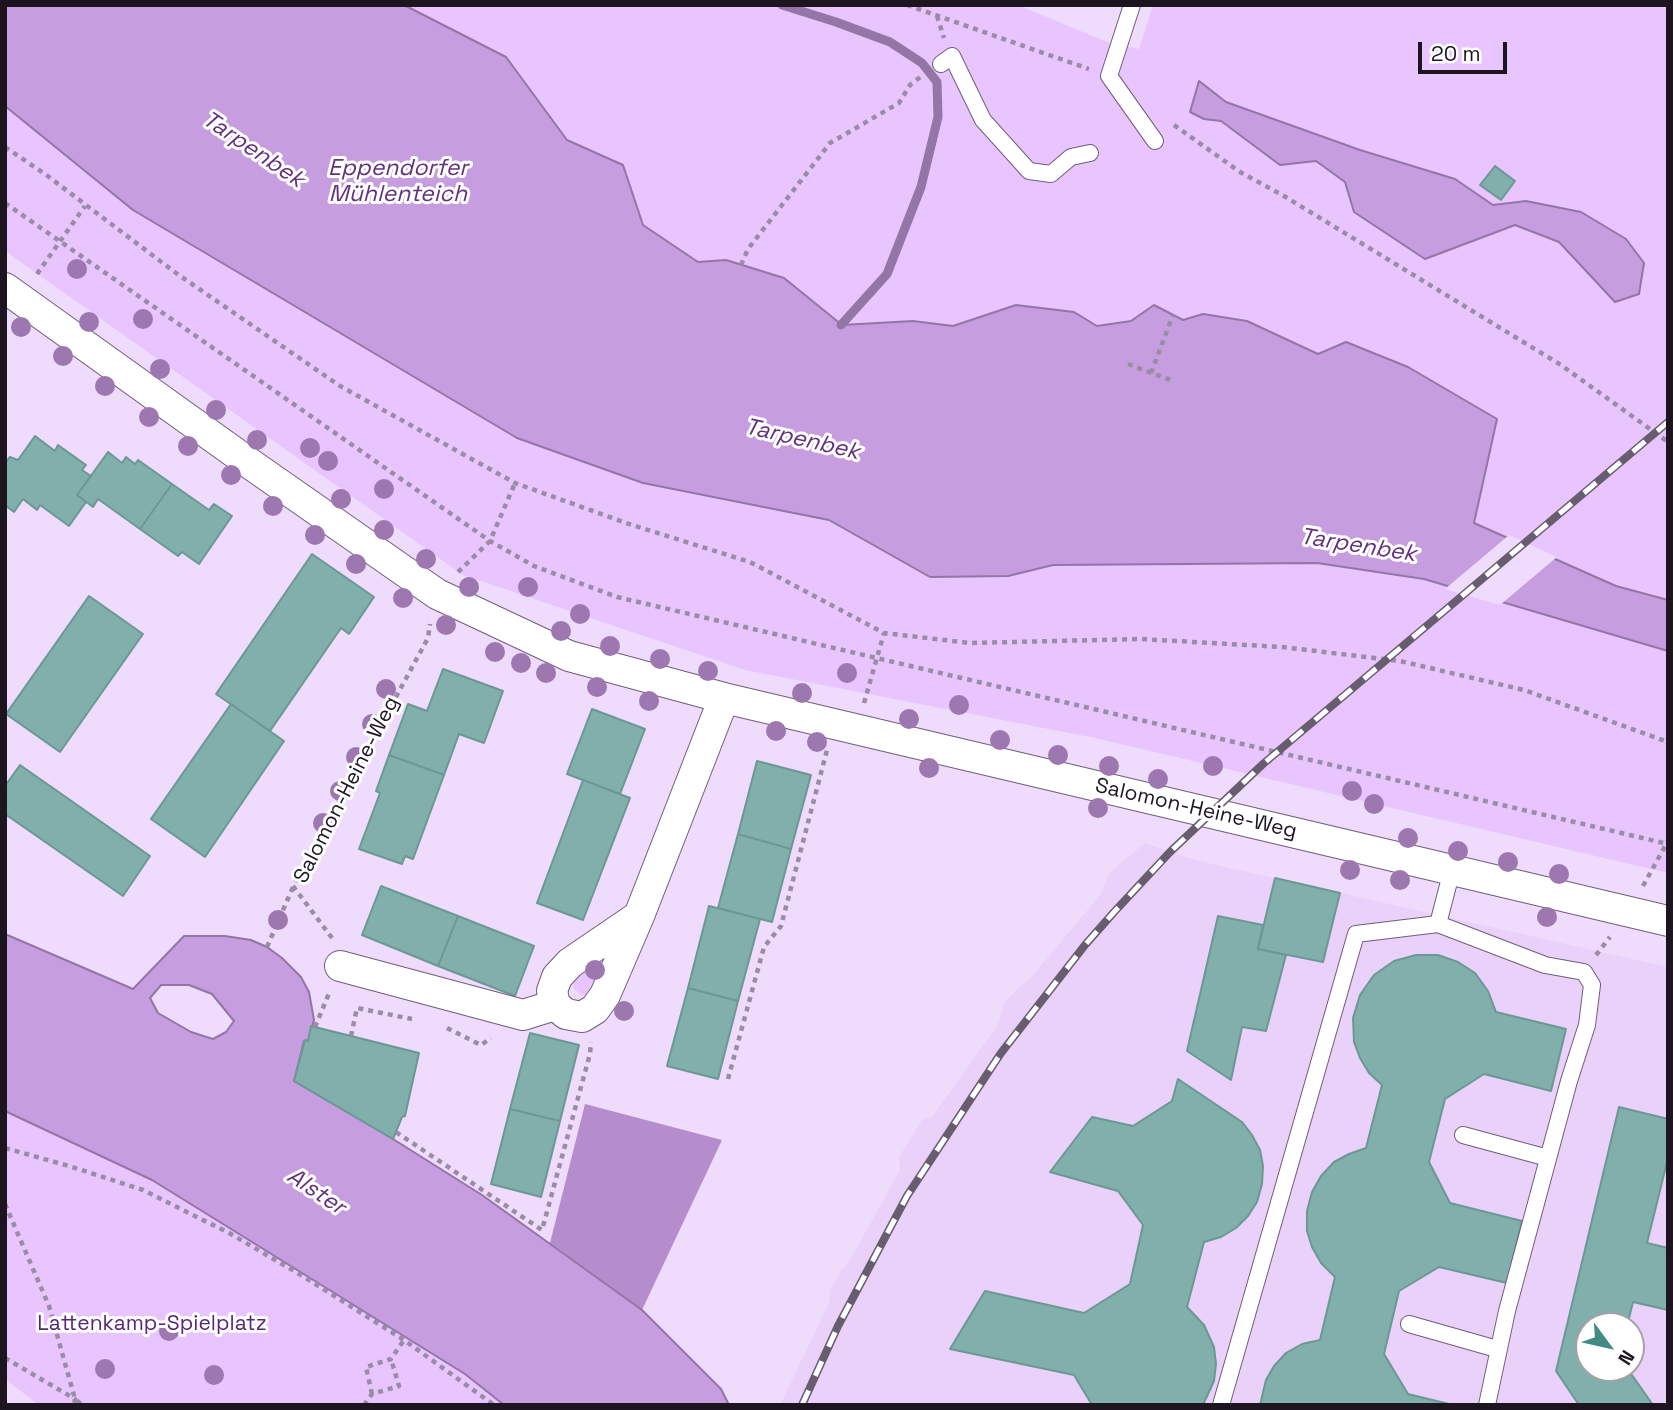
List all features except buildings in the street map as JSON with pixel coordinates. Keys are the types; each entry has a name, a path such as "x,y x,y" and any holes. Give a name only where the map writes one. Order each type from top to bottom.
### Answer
{"street":[{"name":"Salomon-Heine-Weg","path":"17,286 252,465 436,594 569,656 724,698 1668,921"},
{"path":"639,916 570,963 557,977 552,991 555,1005 566,1014 582,1017 595,1009 605,995 639,916 724,698"},
{"path":"340,966 523,1015 555,1005"}],"lane":[{"path":"1132,5 1109,76 1155,141"},
{"path":"945,56 952,56 983,120 1029,171 1051,174 1071,157 1090,153"},
{"path":"1438,924 1452,870"},
{"path":"1221,1405 1356,934 1438,924 1545,965 1584,972 1592,985 1587,1025 1497,1349 1487,1405"},
{"path":"1463,1135 1548,1158"},
{"path":"1409,1324 1497,1349"}],"path":[{"path":"907,5 1109,76"},
{"path":"936,16 945,56"},
{"path":"741,265 744,254 830,143 900,103 910,85 921,76"},
{"path":"1168,121 1240,172 1561,365 1668,442"},
{"path":"5,147 176,273 340,386 515,483 629,524 750,562 884,633 970,643 1141,639 1282,647 1400,661 1524,690 1668,741"},
{"path":"5,203 490,541 534,566 617,597 1667,843 1630,911 1584,972"},
{"path":"17,286 59,241 85,206"},
{"path":"1151,373 1173,315"},
{"path":"1128,363 1173,381"},
{"path":"436,594 490,541 515,483"},
{"name":"Salomon-Heine-Weg","path":"340,966 340,949 293,886 428,638 436,594"},
{"path":"728,1079 764,947 781,926 845,727 878,660 884,633"},
{"path":"267,947 293,886"},
{"path":"315,1027 340,966"},
{"path":"351,1036 357,1008 417,1020"},
{"path":"396,1132 542,1230 590,1054 595,1009"},
{"path":"441,1025 481,1045 523,1015"},
{"path":"5,1148 143,1191 229,1233 404,1340 494,1405"},
{"path":"5,1204 49,1306 75,1402"},
{"path":"372,1394 366,1367 391,1359 404,1340"},
{"path":"5,1358 82,1405"},
{"path":"364,1405 372,1394 399,1386 391,1359"}],"shaded area":[{"path":"1145,843 1221,866 1668,967 1668,1405 780,1405 829,1303 830,1291 900,1170 899,1157 922,1120 932,1117 998,1025 1004,1004 1028,981 1101,894 1109,873"},
{"path":"585,1104 722,1140 642,1310 550,1243"}],"green space":[{"path":"404,5 1018,5 1107,42 1139,49 1153,5 1668,5 1668,600 1616,586 1474,523 1318,354 1247,321 1203,314 1183,320 1154,305 1131,321 1097,326 1074,312 1016,305 953,326 913,321 841,325 784,278 726,260 698,262 643,225 623,165 567,140 506,57"},
{"path":"5,106 133,210 517,438 643,483 829,520 930,577 1008,576 1053,565 1317,563 1424,579 1668,651 1668,873 1095,738 745,670 463,575 5,251"},
{"path":"602,958 606,962 589,996 582,995 573,988 574,973"},
{"name":"Lattenkamp-Spielplatz","path":"5,1111 152,1180 465,1374 504,1405 39,1405 5,1379"}],"water":[{"name":"Eppendorfer Mühlenteich","path":"5,5 404,5 506,57 567,140 623,165 643,225 698,262 726,260 784,278 842,325 913,321 953,326 1016,305 1074,312 1097,326 1131,321 1154,305 1183,320 1203,314 1247,321 1318,354 1346,342 1408,367 1497,419 1474,523 1616,586 1668,600 1668,651 1424,579 1317,563 1053,565 1008,576 930,577 829,520 643,483 517,438 133,210 5,106"},
{"path":"1199,81 1226,102 1360,150 1455,179 1493,205 1526,201 1581,212 1626,239 1644,263 1639,294 1615,302 1559,242 1515,225 1425,259 1354,212 1345,182 1316,161 1280,165 1221,121 1204,119 1190,112"},
{"name":"Alster","path":"5,934 133,989 184,936 225,936 251,940 282,958 301,977 309,992 314,1020 308,1041 304,1041 294,1081 482,1195 642,1310 721,1389 729,1405 504,1405 465,1374 152,1180 5,1111","holes":["161,985 189,985 212,994 234,1021 226,1032 213,1039 191,1032 158,1013 150,998"]}],"pier":[{"path":"1509,535 1557,557 1500,605 1445,589"}],"waterway":[{"path":"782,5 890,42 922,63 937,82 938,117 921,187 887,274 841,325"}],"railway":[{"path":"802,1405 838,1326 907,1196 1001,1053 1085,945 1170,852 1263,764 1668,422"}],"water label":[{"name":"Tarpenbek","path":"253,150"},
{"name":"Tarpenbek","path":"802,440"},
{"name":"Tarpenbek","path":"1358,546"}]}
